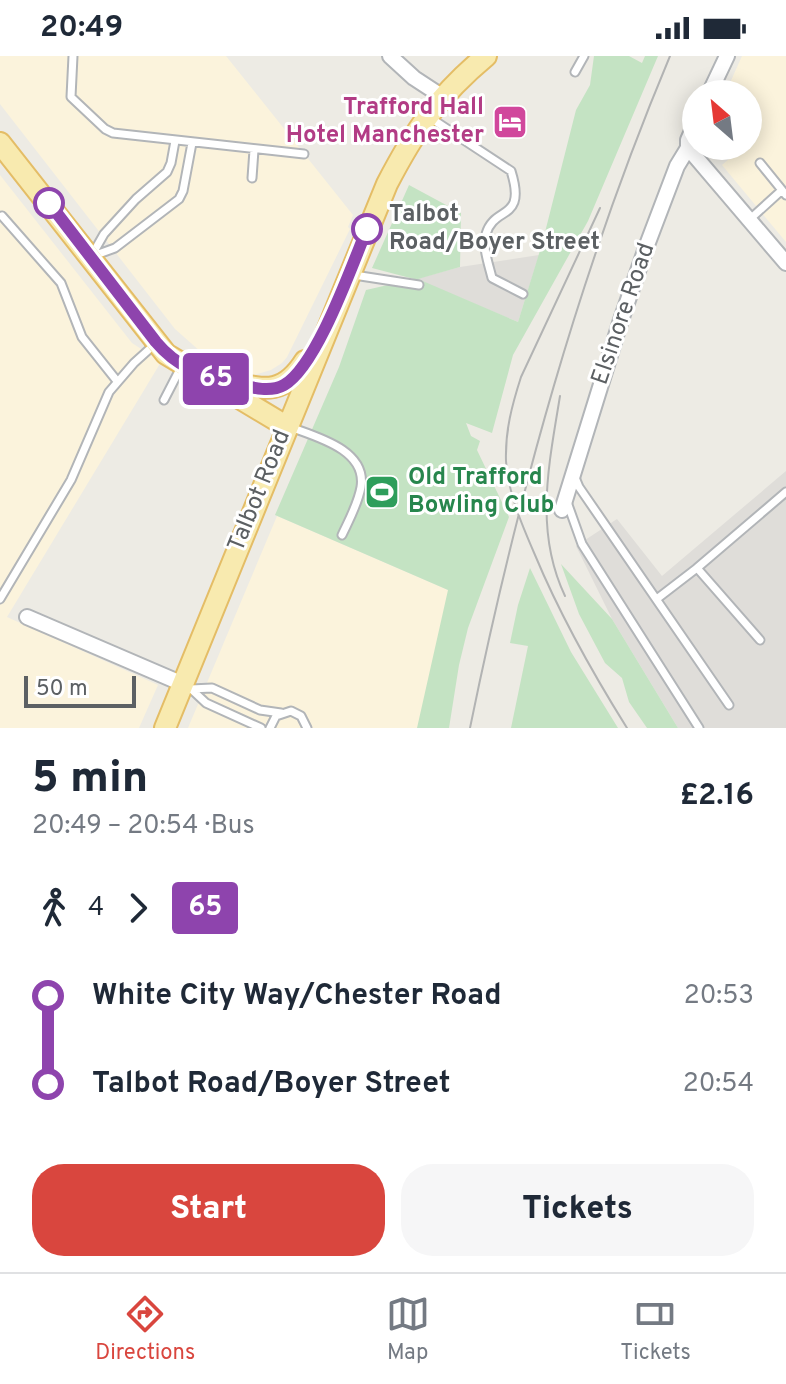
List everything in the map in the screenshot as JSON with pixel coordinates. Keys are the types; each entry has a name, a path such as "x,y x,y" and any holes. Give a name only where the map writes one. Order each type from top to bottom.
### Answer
{"main road":[{"name":"Talbot Road","path":"165,728 187,686 286,426 387,184 410,139 427,116 486,56"},
{"path":"0,143 166,354 286,426"},
{"path":"209,378 262,389 283,386 298,372 326,327"}],"street":[{"path":"390,56 414,78 443,97"},
{"path":"716,80 727,56"},
{"name":"Elsinore Road","path":"564,505 647,245 682,158"},
{"path":"698,160 786,263"},
{"path":"27,617 187,686"}],"lane":[{"path":"73,56 71,97 105,129 128,136 304,154"},
{"path":"575,72 584,56"},
{"path":"427,116 511,171 515,201 510,211 490,225 484,238 492,278 523,294"},
{"path":"91,256 104,234 136,199 167,172 175,141"},
{"path":"91,256 115,248 179,199 192,143"},
{"path":"252,178 254,150"},
{"path":"749,220 784,192 760,163"},
{"path":"2,216 61,283 82,337 117,381"},
{"path":"348,274 419,285"},
{"path":"0,599 71,480 109,392 156,342"},
{"path":"164,400 182,365"},
{"path":"286,426 348,453 359,466 361,487 342,535"},
{"path":"573,473 579,487 729,705"},
{"path":"658,598 786,492"},
{"path":"564,505 582,544 699,728"},
{"path":"697,568 760,640"},
{"path":"187,686 212,688 260,710 296,713 305,720 307,728"},
{"path":"187,686 206,703 261,728"},
{"path":"270,728 272,720 281,713"}],"shaded area":[{"path":"0,56 226,56 353,215 350,229 282,363 254,375 201,352 175,329 0,104"},
{"path":"742,56 786,56 786,242 722,165 728,160 762,160 762,80 731,80"},
{"path":"0,175 132,343 161,362 7,617 158,685 139,728 0,728"},
{"path":"539,255 518,322 416,279 460,267"},
{"path":"786,471 786,728 678,728 612,619 576,546 617,519 662,576"},
{"path":"277,516 455,593 426,728 188,728"}],"green space":[{"path":"594,56 629,56 642,63 645,56 658,56 588,221 513,355 492,433 466,423 471,436 480,441 477,450 509,517 468,628 449,728 417,728 448,590 275,515 339,367 366,290 414,279 372,268 409,185 461,213 460,267 418,279 518,322 542,244 576,110 590,85"},
{"path":"561,564 612,619 678,728 647,728 629,702 622,678 605,663 579,614"},
{"path":"530,568 571,652 618,728 511,728 528,646 510,643"}],"tram line":[{"path":"470,728 508,556 554,387 607,220 670,56"},
{"path":"600,208 521,377 510,418 506,461 516,509 545,577 577,643 627,728"},
{"path":"560,396 549,472 547,522 555,572 565,596"}],"bus line":[{"name":"65","path":"49,203 166,354 209,378 266,389 283,386 298,372 326,327 367,229"}],"place":[{"name":"Trafford Hall Hotel Manchester","path":"510,122"},
{"name":"Talbot Road/Boyer Street","path":"367,229"},
{"name":"Old Trafford Bowling Club","path":"382,492"}]}
